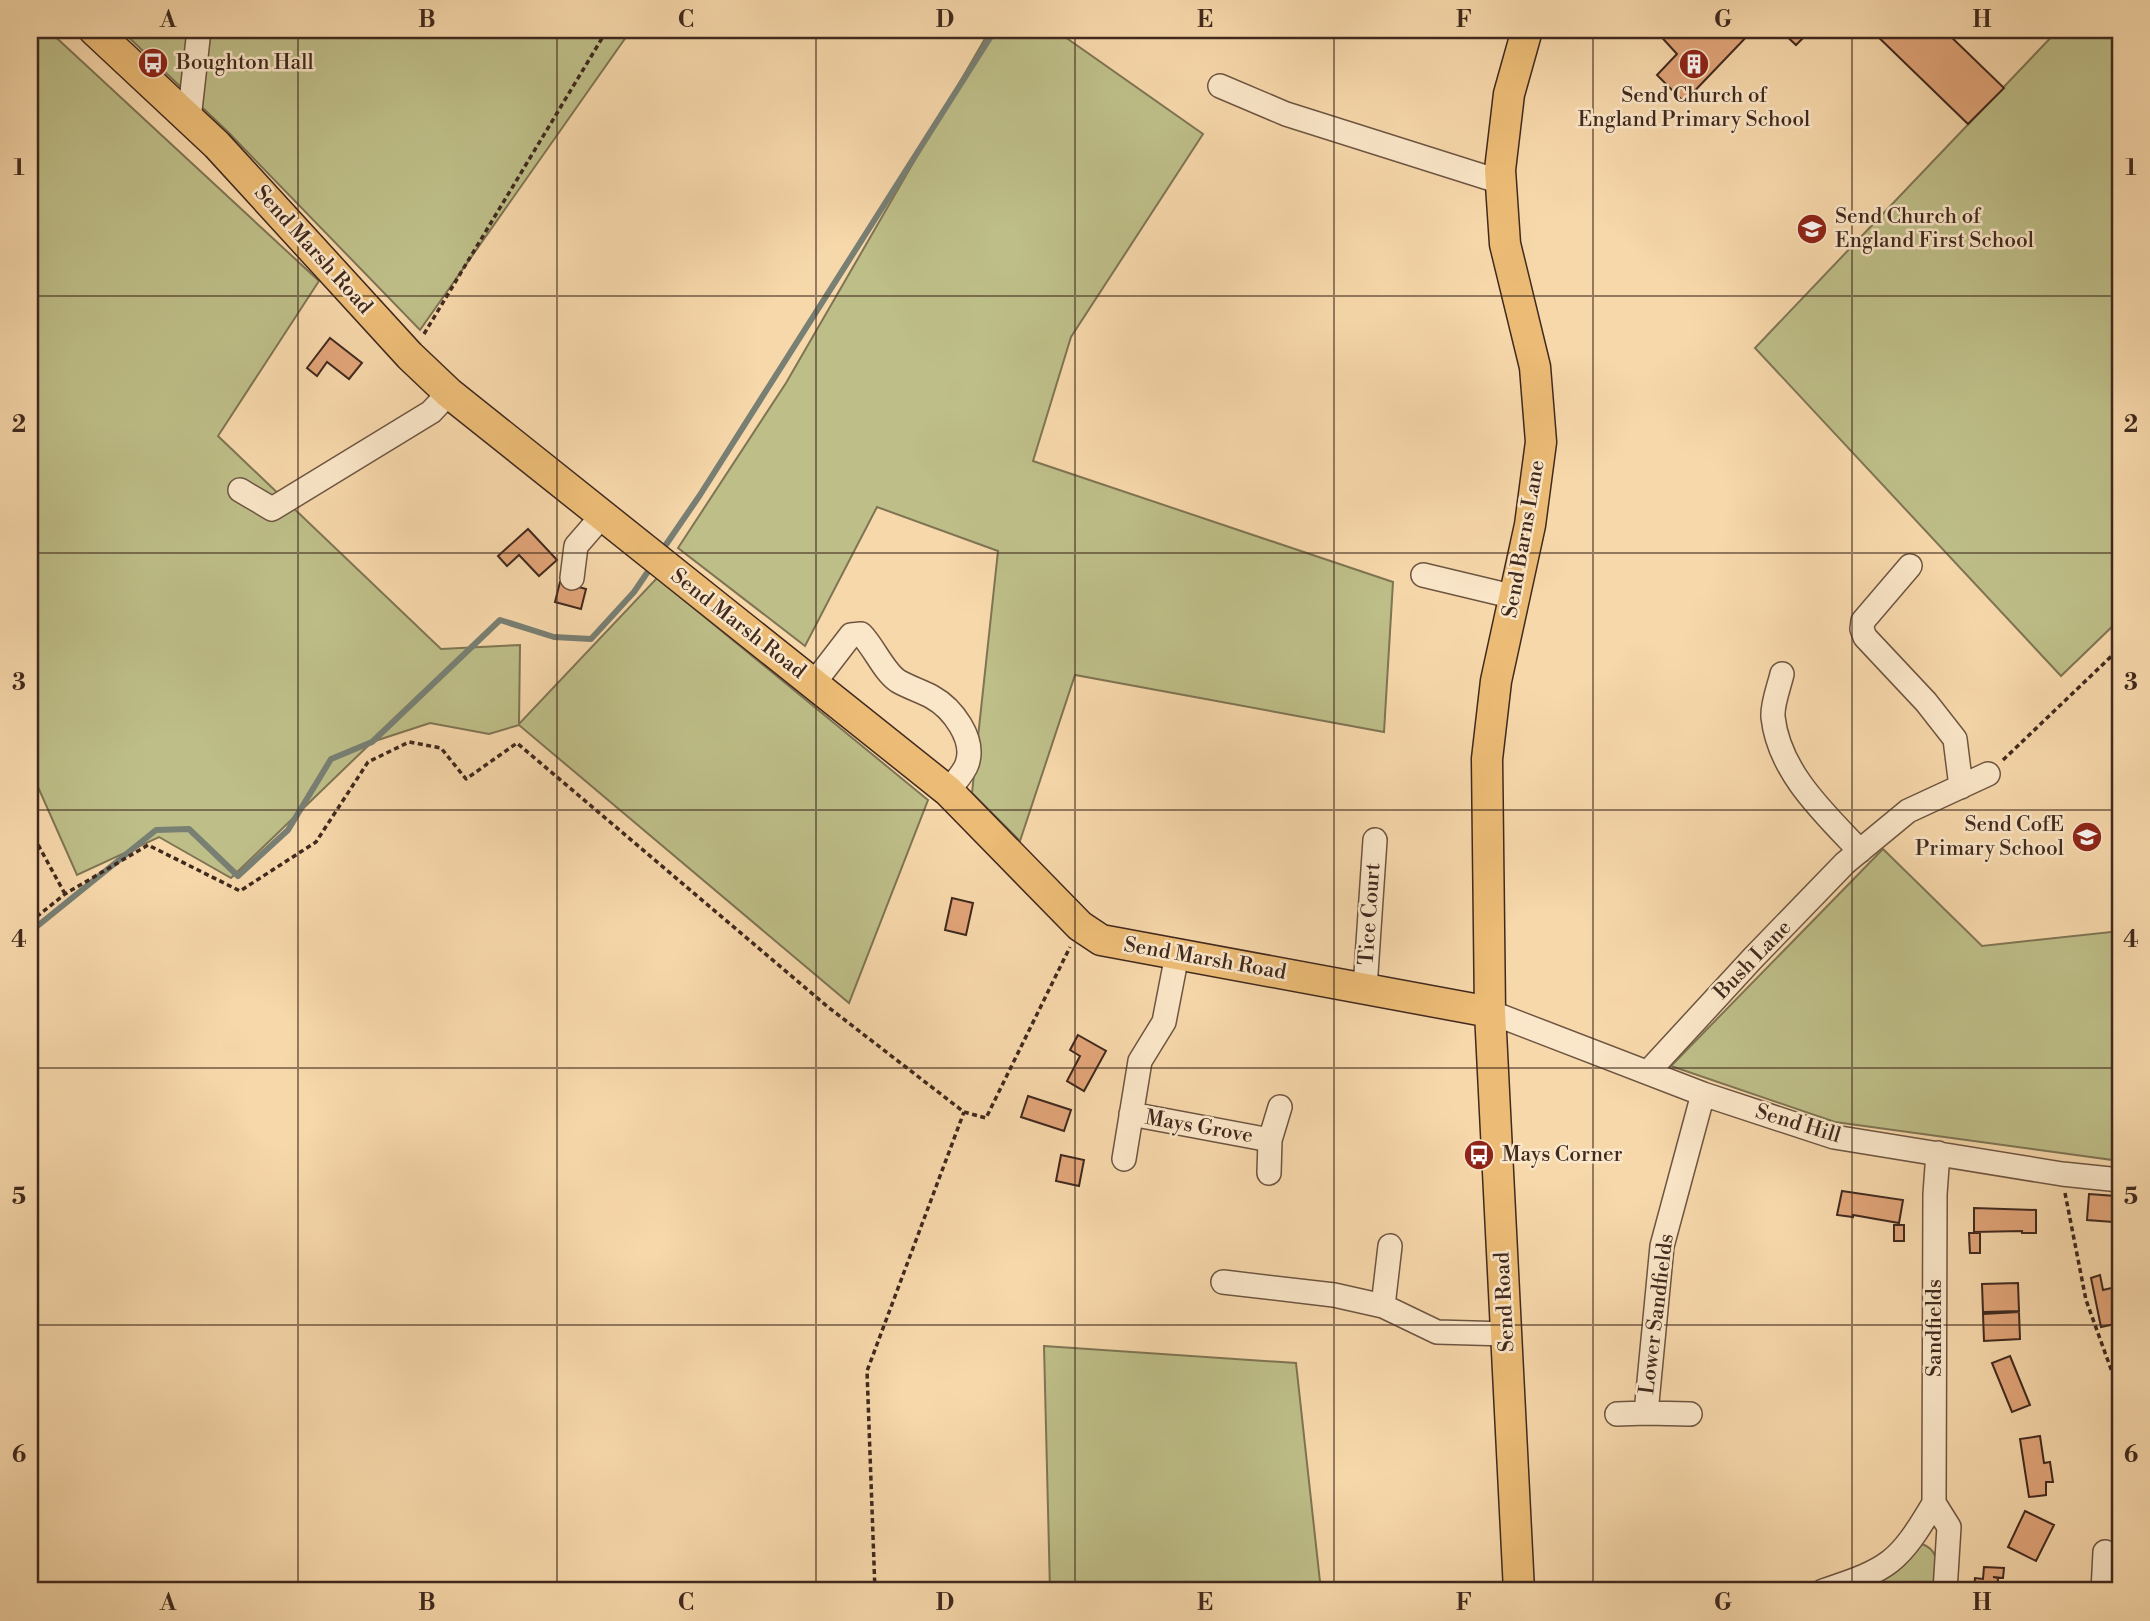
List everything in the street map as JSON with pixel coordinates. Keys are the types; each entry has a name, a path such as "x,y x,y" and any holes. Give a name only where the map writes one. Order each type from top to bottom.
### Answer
{"main road":[{"name":"Send Marsh Road","path":"94,30 217,145 410,356 449,393 948,791 1080,926 1101,940 1490,1012"},
{"name":"Send Barns Lane","path":"1490,1012 1487,759 1496,681 1530,525 1541,442 1535,367 1505,244 1500,170 1508,94 1527,30"},
{"name":"Send Road","path":"1490,1012 1519,1591"}],"street":[{"path":"189,119 199,30"},
{"path":"1220,86 1286,114 1501,182"},
{"path":"240,490 272,509 431,412 449,393"},
{"path":"572,578 569,539 602,516"},
{"path":"1910,566 1863,621 1862,629 1870,643 1926,702 1955,739 1961,787"},
{"path":"1423,575 1515,597"},
{"path":"814,683 850,635 861,634 873,646 891,675 950,709 962,729 968,747 967,764 948,791"},
{"path":"1782,674 1773,715 1784,756 1812,800 1860,851"},
{"name":"Bush Lane","path":"1648,1072 1753,958 1846,863 1908,811 1988,774"},
{"name":"Tice Court","path":"1365,988 1375,840"},
{"path":"1131,1114 1131,1055 1164,1022 1177,955"},
{"name":"Send Hill","path":"1490,1012 1703,1094 1834,1137 2062,1174 2120,1180"},
{"name":"Lower Sandfields","path":"1646,1413 1662,1246 1703,1094"},
{"name":"Mays Grove","path":"1269,1173 1270,1140 1280,1107"},
{"name":"Mays Grove","path":"1124,1159 1131,1114 1270,1140"},
{"name":"Sandfields","path":"1823,1591 1868,1576 1886,1566 1912,1541 1934,1503 1935,1194 1938,1153"},
{"path":"1383,1306 1390,1247"},
{"path":"1223,1282 1334,1295 1383,1306 1437,1332 1507,1334"},
{"name":"Lower Sandfields","path":"1617,1414 1690,1414"},
{"name":"Sandfields","path":"1934,1503 1949,1527 1945,1591"},
{"path":"2103,1591 2105,1552"}],"path":[{"path":"410,356 607,30"},
{"path":"1988,774 2120,648"},
{"path":"30,922 65,894 148,845 240,891 316,842 368,762 409,742 441,748 466,779 517,743 828,1007 964,1112 986,1118 1080,926"},
{"path":"30,830 65,894"},
{"path":"875,1591 867,1371 964,1112"},
{"path":"2062,1174 2086,1300 2120,1394"},
{"path":"1719,1591 1725,1584 1737,1583 1776,1588 1780,1591"}],"green space":[{"path":"30,30 48,30 319,281 218,436 441,649 520,645 519,724 657,578 928,800 849,1003 519,725 489,734 430,723 372,742 231,878 159,837 77,875 30,769 30,699 35,694 30,692"},
{"path":"121,30 631,30 420,330 228,132"},
{"path":"990,30 1055,30 1203,134 1071,337 1033,461 1393,582 1384,732 1075,675 1020,841 972,793 998,551 877,507 805,646 678,548 786,383"},
{"path":"2058,30 2120,30 2120,619 2061,676 1755,348"},
{"path":"1883,849 1982,946 2120,931 2120,1161 1835,1122 1671,1066"},
{"path":"1044,1346 1296,1363 1321,1591 1050,1591"},
{"path":"1922,1544 1933,1551 1935,1556 1936,1587 1932,1591 1859,1591 1879,1583 1904,1565"}],"building":[{"name":"Send Church of England Primary School","path":"1655,30 1753,30 1684,102 1657,75 1677,54"},
{"path":"1780,30 1811,30 1796,45"},
{"path":"1871,30 1944,30 2004,88 1968,124"},
{"path":"330,338 362,363 349,379 327,362 317,376 307,368"},
{"path":"528,529 557,560 539,576 519,555 507,566 498,556"},
{"path":"560,582 586,589 581,609 555,602"},
{"path":"952,898 973,903 966,935 945,930"},
{"path":"1078,1035 1106,1051 1084,1091 1067,1081 1080,1056 1070,1050"},
{"path":"1028,1096 1071,1110 1064,1131 1021,1117"},
{"path":"1061,1155 1084,1160 1079,1186 1056,1181"},
{"path":"1842,1191 1903,1200 1899,1223 1837,1215"},
{"path":"2089,1194 2115,1196 2113,1222 2087,1220"},
{"path":"1974,1208 2036,1210 2036,1233 1974,1232"},
{"path":"1894,1225 1904,1225 1904,1241 1894,1241"},
{"path":"1969,1233 1980,1233 1980,1253 1970,1253"},
{"path":"2100,1275 2103,1290 2120,1286 2120,1323 2101,1327 2091,1278"},
{"path":"2018,1283 2019,1311 1983,1312 1982,1284"},
{"path":"2019,1312 2020,1339 1984,1341 1983,1314"},
{"path":"2010,1356 2030,1405 2012,1412 1992,1363"},
{"path":"2040,1436 2044,1463 2050,1462 2053,1482 2046,1482 2046,1495 2029,1497 2020,1439"},
{"path":"2025,1511 2054,1525 2036,1561 2008,1547"},
{"path":"1984,1567 2004,1568 2003,1578 1993,1577 1998,1578 1997,1591 1974,1591 1975,1578 1983,1579"}],"waterway":[{"path":"663,549 995,30"},
{"path":"30,932 156,830 189,829 238,876 288,830 331,759 372,742 500,620 554,637 591,639 634,592 649,570"}],"place":[{"name":"Boughton Hall","path":"153,63"},
{"name":"Send Church of England Primary School","path":"1694,64"},
{"name":"Send Church of England First School","path":"1812,229"},
{"name":"Send CofE Primary School","path":"2087,837"},
{"name":"Mays Corner","path":"1479,1155"}]}
